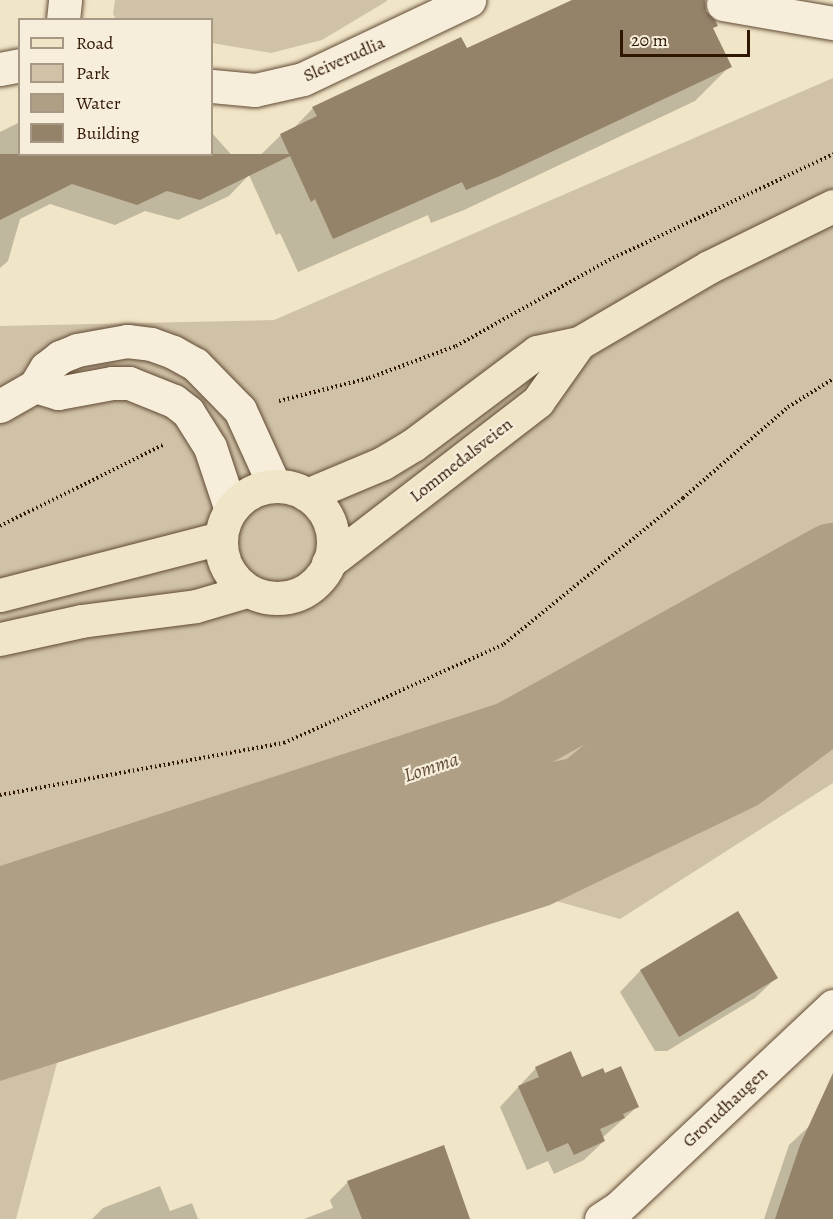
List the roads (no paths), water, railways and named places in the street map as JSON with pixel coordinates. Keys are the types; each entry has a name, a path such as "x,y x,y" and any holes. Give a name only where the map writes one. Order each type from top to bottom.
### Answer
{"main road":[{"name":"Lommedalsveien","path":"307,495 383,463 413,446 537,352 579,343 709,267 833,206"},
{"name":"Lommedalsveien","path":"328,563 538,401 579,343"},
{"path":"0,595 226,524 251,492 274,485 287,487 307,495 321,506 328,518 333,537 328,563 316,581 294,595 270,597 248,591 196,606 81,621 0,639"},
{"path":"226,524 227,567 248,591"}],"street":[{"path":"63,0 63,18"},
{"name":"Sleiverudlia","path":"213,86 255,90 303,79 469,0"},
{"path":"723,4 833,23"},
{"path":"0,69 18,65"},
{"path":"0,406 35,386 46,368 60,357 99,344 127,341 173,351 195,364 240,410 274,485"},
{"path":"35,386 58,393 112,382 129,383 174,401 188,412 210,447 226,524"},
{"name":"Grorudhaugen","path":"615,1216 833,1006"}],"water":[{"path":"833,536 833,749 758,805 550,905 0,1081 0,874 567,759"}],"waterway":[{"name":"Lomma","path":"0,907 512,740 833,562"}]}
